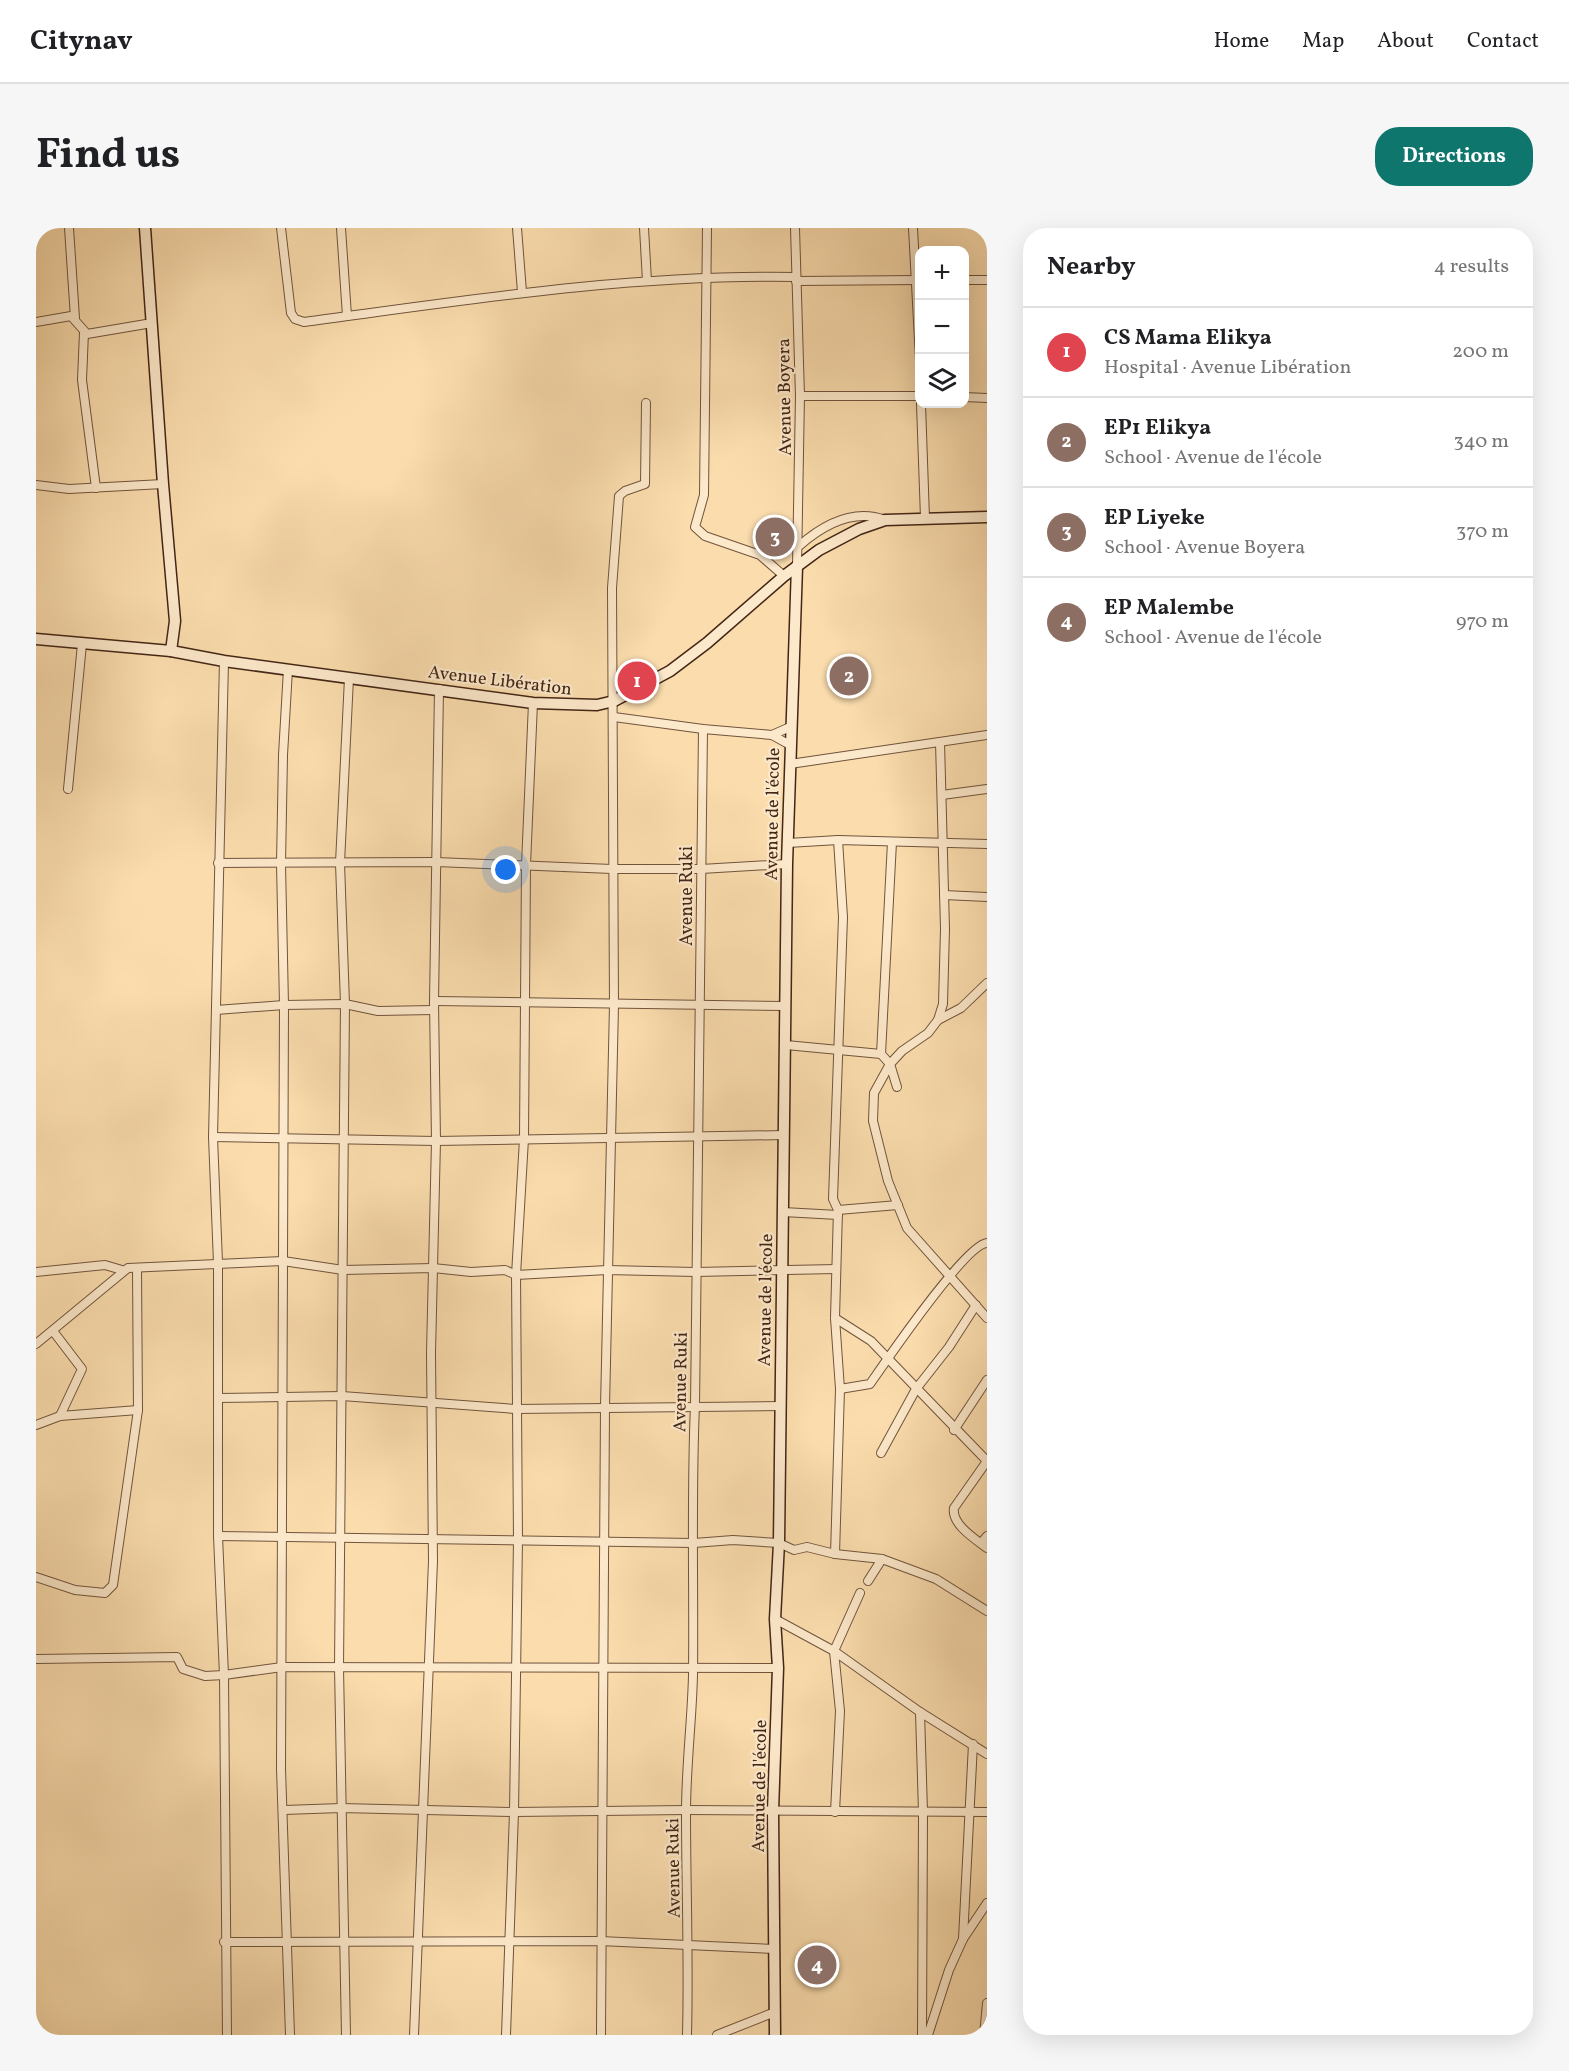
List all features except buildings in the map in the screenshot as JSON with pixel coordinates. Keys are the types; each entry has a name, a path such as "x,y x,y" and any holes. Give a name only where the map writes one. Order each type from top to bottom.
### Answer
{"street":[{"path":"69,228 75,318 84,332 82,380 96,488"},
{"path":"145,228 175,621 171,651"},
{"path":"281,228 291,313 295,319 304,322 522,292 647,281 706,277 915,280"},
{"path":"341,228 347,316"},
{"path":"518,228 522,292"},
{"path":"644,228 647,281"},
{"path":"707,228 704,495 695,527 705,536 760,555 784,576"},
{"name":"Avenue Boyera","path":"795,228 800,396 797,566"},
{"path":"913,228 915,249"},
{"path":"969,280 987,280"},
{"path":"919,300 920,354"},
{"path":"36,322 75,318"},
{"path":"84,332 93,333 152,323"},
{"path":"800,396 915,396"},
{"path":"969,397 987,398"},
{"path":"601,2035 605,1407 614,1005 612,588 619,496 625,491 645,484 646,403"},
{"path":"921,408 925,518"},
{"path":"36,485 69,489 163,484"},
{"path":"799,546 813,533 842,519 868,515 885,520"},
{"name":"Avenue Libération","path":"36,639 171,651 224,661 533,703 578,706 614,701 654,680 707,643 797,566 838,540 885,520 987,517"},
{"name":"Avenue de l'école","path":"775,2035 774,1811 778,1668 775,1619 779,1543 787,864 797,566"},
{"path":"68,789 82,644"},
{"path":"224,661 213,1137 218,1263 218,1536 224,1675 226,2035"},
{"path":"288,669 283,755 281,864 284,1005 281,1769 290,2035"},
{"path":"346,2035 339,1668 345,1004 340,863 349,678"},
{"path":"414,2035 432,1538 431,1404 436,1141 434,1001 440,689"},
{"path":"506,2035 514,1812 518,1539 516,1275 524,1139 526,865 533,703"},
{"path":"614,717 703,729 772,735 790,745"},
{"path":"772,735 790,727"},
{"name":"Avenue Ruki","path":"687,2035 689,1945 686,1810 692,1735 692,1480 701,1005 703,729"},
{"path":"790,764 987,735"},
{"path":"938,1020 944,985 944,843 940,742"},
{"path":"942,795 987,789"},
{"path":"788,843 838,840 987,844"},
{"path":"835,1554 840,1389 835,1318 838,1213 833,1199 843,917 838,840"},
{"path":"892,842 888,961 881,1053 890,1064 897,1087"},
{"path":"218,863 436,862 612,869 701,869 787,864"},
{"path":"944,896 987,897"},
{"path":"987,983 961,1008 938,1020 928,1033 902,1051 890,1064 878,1084 872,1104 873,1121 888,1181 907,1228 987,1318"},
{"path":"434,1001 785,1006"},
{"path":"216,1011 284,1005 345,1004 378,1011 434,1010"},
{"path":"786,1045 881,1053"},
{"path":"213,1137 436,1141 784,1135"},
{"path":"783,1212 838,1213 898,1205"},
{"path":"840,1389 870,1384 950,1275 974,1248 987,1243"},
{"path":"36,1272 105,1264 122,1270 283,1261 343,1270 434,1268 471,1272 506,1270 516,1275 607,1270 696,1272 836,1269"},
{"path":"36,1577 75,1590 105,1593 113,1585 138,1410 137,1268"},
{"path":"36,1344 122,1270"},
{"path":"881,1453 916,1389 949,1347 976,1305"},
{"path":"835,1318 859,1331 987,1461 954,1508 953,1514 957,1521 984,1546 987,1536"},
{"path":"53,1331 82,1369 60,1416"},
{"path":"954,1430 987,1380"},
{"path":"218,1398 342,1396 516,1409 781,1406"},
{"path":"36,1425 60,1416 138,1410"},
{"path":"218,1536 341,1535 693,1543 733,1540 779,1543 794,1550 807,1547 835,1554 882,1559 936,1579 987,1611"},
{"path":"868,1581 882,1559"},
{"path":"836,1812 840,1711 834,1651 860,1593"},
{"path":"775,1619 834,1651 920,1712 987,1754"},
{"path":"36,1659 177,1657 183,1669 205,1676 282,1667 605,1670 778,1668"},
{"path":"920,1712 923,1812 922,2035"},
{"path":"963,1940 973,1744"},
{"path":"284,1810 341,1808 514,1812 686,1810 987,1812"},
{"path":"928,2035 949,1970 963,1940 987,1903"},
{"path":"224,1942 508,1944 600,1941 775,1949"},
{"path":"984,2035 986,2008"},
{"path":"717,2035 775,2012"}],"place":[{"name":"EP Liyeke","path":"775,537"},
{"name":"EP1 Elikya","path":"849,676"},
{"name":"CS Mama Elikya","path":"637,681"},
{"name":"EP Malembe","path":"817,1965"}]}
